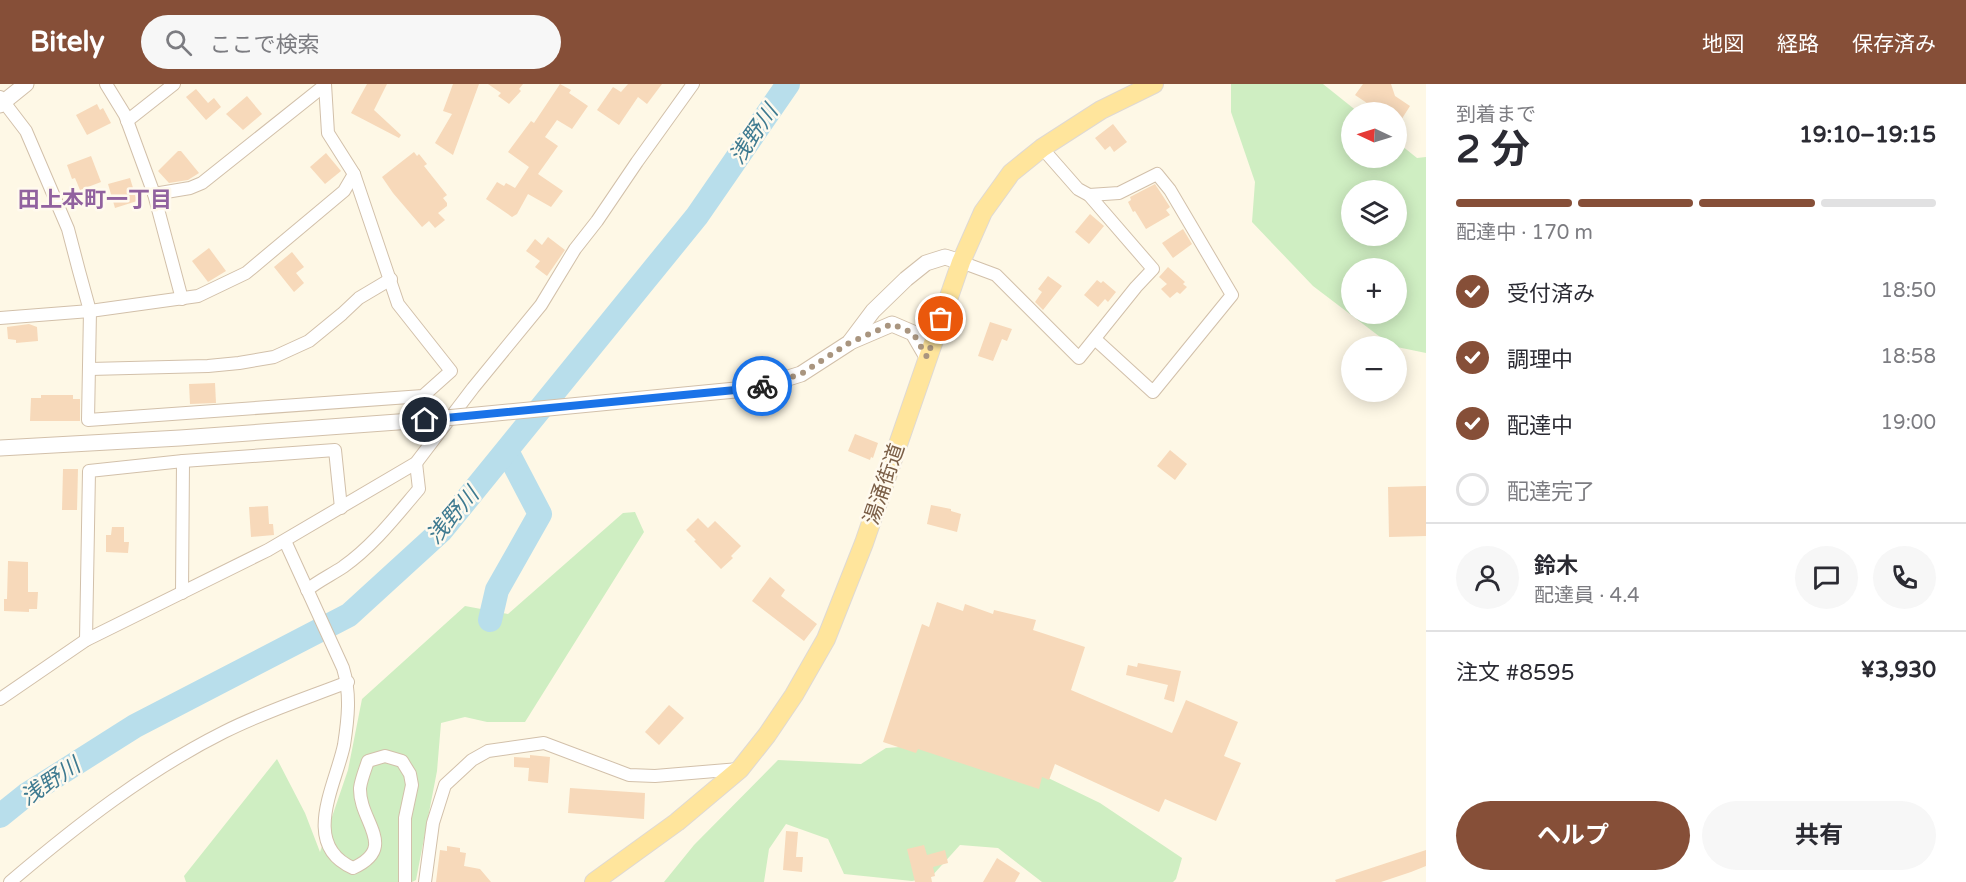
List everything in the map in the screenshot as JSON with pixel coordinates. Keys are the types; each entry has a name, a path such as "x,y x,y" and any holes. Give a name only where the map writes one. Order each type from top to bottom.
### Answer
{"main road":[{"name":"湯涌街道","path":"594,882 677,822 740,769 794,695 826,639 864,543 961,262 983,212 1011,173 1042,148 1101,110 1154,84"}],"street":[{"path":"26,84 1,101 26,131 68,230 90,310 88,420 423,396 451,371 398,304 354,174 328,133 325,84"},
{"path":"106,84 127,121 154,194 182,299"},
{"path":"127,121 174,84"},
{"path":"154,194 190,188 202,183 325,84"},
{"path":"0,699 86,640 285,541 416,463 473,388 541,305 575,249 693,84"},
{"path":"849,343 873,311 906,279 926,263 945,257 996,275 1079,358 1153,269 1089,195 1078,189 1042,148"},
{"path":"0,318 90,310 198,296 246,273 344,191 354,174"},
{"path":"1089,195 1119,193 1157,174 1170,190 1232,295 1152,392 1095,339"},
{"path":"90,369 208,366 274,357 309,341 359,298 391,279"},
{"path":"0,448 180,438 425,420 756,388 801,374 849,343 892,324 913,333 927,357"},
{"path":"86,640 89,471 183,461 335,450 341,508"},
{"path":"182,593 183,461"},
{"path":"308,592 316,582 343,567 371,544 420,489 416,463"},
{"path":"285,541 348,682 349,706 343,747 327,799 325,824 329,847 341,862 353,868 366,862 373,855 375,836 367,819 360,787 368,761 385,756 402,761 410,774 412,785 405,818 405,882"},
{"path":"10,882 80,824 159,770 224,732 348,682"},
{"path":"425,882 433,822 445,785 472,760 488,751 544,743 629,775 655,776 740,769"}],"green space":[{"path":"1231,84 1323,84 1346,102 1341,102 1341,168 1407,168 1407,150 1417,158 1426,157 1426,353 1407,349 1407,336 1379,336 1363,324 1407,324 1407,258 1341,258 1341,307 1313,286 1252,222 1255,182 1231,112"},
{"path":"635,512 644,532 525,722 487,722 465,717 441,723 437,771 416,880 412,882 186,882 184,876 277,759 305,813 320,852 348,770 362,699 465,606 508,614 623,513"},
{"path":"914,746 1042,775 1100,803 1182,858 1176,879 1173,882 1042,882 998,848 960,845 931,877 912,881 844,874 828,839 786,824 769,849 764,882 664,882 694,845 778,760 861,764 886,748"}],"building":[{"path":"367,84 387,84 374,110 401,135 399,138 351,113"},
{"path":"453,84 479,84 453,155 435,143 452,114 443,111"},
{"path":"488,84 523,84 519,89 521,91 509,104 498,96 501,93"},
{"path":"560,84 571,90 569,93 588,106 572,129 557,120 545,137 558,146 538,174 563,191 551,207 528,194 517,214 512,217 486,199 497,182 504,186 506,183 515,188 529,167 508,152 531,121 534,123"},
{"path":"628,84 662,84 647,104 638,97 619,125 597,110 613,87 621,92"},
{"path":"1363,84 1391,84 1395,96 1404,102 1366,102 1355,95"},
{"path":"196,89 208,103 214,98 221,107 206,120 186,97"},
{"path":"247,96 262,114 243,130 226,114"},
{"path":"97,104 100,110 103,108 111,123 87,135 76,115"},
{"path":"1113,124 1127,142 1114,152 1110,146 1105,150 1095,138"},
{"path":"178,151 181,151 199,173 188,180 169,183 158,171"},
{"path":"414,152 417,156 419,154 427,164 424,166 447,195 443,198 447,206 438,213 445,220 435,228 429,221 422,227 382,177"},
{"path":"326,153 341,171 325,184 310,167"},
{"path":"91,156 101,182 80,190 75,178 72,179 67,165"},
{"path":"130,178 137,201 115,208 108,184"},
{"path":"1155,184 1170,207 1166,210 1170,215 1146,229 1128,202 1131,200 1130,197"},
{"path":"1090,214 1104,226 1089,244 1075,232"},
{"path":"1183,229 1192,244 1173,258 1162,243"},
{"path":"548,237 565,250 547,276 535,267 540,261 526,251 535,239 542,245"},
{"path":"209,248 226,271 208,282 192,261"},
{"path":"292,252 304,267 296,273 304,283 294,292 274,267"},
{"path":"1168,267 1185,282 1183,284 1187,287 1180,294 1177,292 1170,298 1161,289 1167,284 1159,277"},
{"path":"1048,276 1062,286 1043,310 1035,302 1042,292 1038,289"},
{"path":"1097,280 1101,283 1103,281 1116,292 1108,302 1105,299 1098,307 1084,295"},
{"path":"990,322 1012,329 1007,341 1002,339 993,361 978,356"},
{"path":"29,324 37,327 38,341 16,343 16,340 8,339 7,327"},
{"path":"215,383 216,403 190,404 189,384"},
{"path":"41,395 73,395 73,399 80,399 80,421 30,421 31,398 41,398"},
{"path":"855,434 878,443 873,458 871,457 870,460 848,451"},
{"path":"1170,450 1187,464 1175,480 1157,466"},
{"path":"63,469 78,469 77,510 62,510"},
{"path":"1426,486 1426,536 1389,537 1388,487"},
{"path":"931,505 951,509 961,514 957,532 927,524"},
{"path":"268,506 269,524 273,524 274,535 251,537 249,507"},
{"path":"698,518 708,528 715,521 741,546 731,556 733,558 721,569 686,530"},
{"path":"112,527 124,527 124,542 129,542 128,553 106,552 106,535 111,535"},
{"path":"8,561 28,562 28,592 38,592 37,609 29,609 29,612 4,611 4,599 7,599"},
{"path":"770,577 785,590 781,596 817,624 804,641 752,601"},
{"path":"937,602 963,611 965,604 993,614 994,610 1036,620 1033,630 1085,647 1071,690 1172,733 1186,700 1238,722 1224,756 1241,763 1216,821 1165,799 1159,812 1055,764 1049,780 1042,777 1039,789 918,749 916,753 883,742 922,624 929,627"},
{"path":"1138,663 1181,671 1174,702 1164,699 1168,685 1126,675 1128,665 1137,667"},
{"path":"669,705 684,718 659,745 645,732"},
{"path":"530,755 550,757 548,783 528,781 529,768 514,767 514,757 530,758"},
{"path":"570,788 645,793 644,819 568,813"},
{"path":"786,831 798,832 796,857 803,857 802,872 783,870"},
{"path":"924,845 927,855 945,850 948,863 933,867 935,876 931,877 932,882 915,882 907,849"},
{"path":"447,846 460,848 460,852 466,853 464,866 480,869 491,882 436,882 440,850 447,851"},
{"path":"1426,850 1426,866 1381,882 1336,882 1335,880"},
{"path":"997,858 1020,873 1015,882 983,882"}],"waterway":[{"name":"浅野川","path":"0,816 26,795 135,726 349,615 441,531 697,216 788,84"},
{"path":"490,620 497,590 540,514 507,451"}],"way so far":[{"path":"762,386 801,374 849,343 892,324 913,333 927,357 941,319"}],"district":[{"name":"田上本町一丁目","path":"95,199"}],"route":[{"path":"425,420 762,386"}]}
